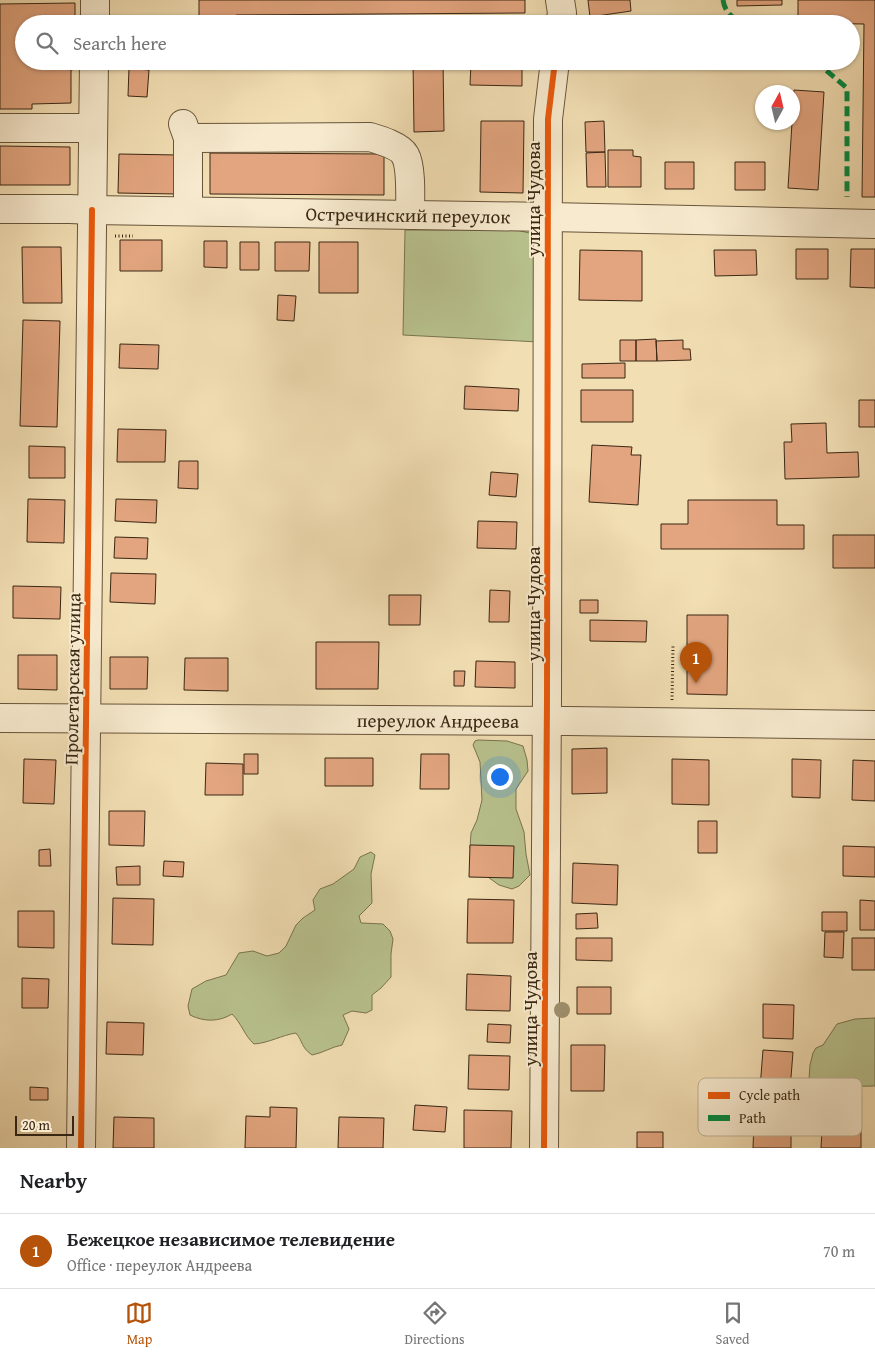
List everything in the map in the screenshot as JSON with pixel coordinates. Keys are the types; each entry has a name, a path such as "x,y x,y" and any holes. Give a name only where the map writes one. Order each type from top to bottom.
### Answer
{"street":[{"path":"95,15 96,0"},
{"path":"560,0 562,15"},
{"name":"Пролетарская улица","path":"81,1148 94,70"},
{"name":"улица Чудова","path":"544,1148 548,119 554,70"},
{"path":"0,128 93,128"},
{"path":"188,212 186,131 370,137 388,143 405,155 410,171 410,215"},
{"name":"Остречинский переулок","path":"0,209 70,208 188,212 875,224"},
{"name":"переулок Андреева","path":"0,718 875,725"}],"path":[{"path":"672,703 673,646"}],"green space":[{"path":"405,230 516,230 534,234 541,249 539,342 403,335"},
{"path":"478,740 507,741 523,746 527,760 528,771 516,789 516,809 524,832 530,875 519,886 512,889 499,885 481,872 470,848 471,833 477,820 482,800 480,762 473,745"},
{"path":"371,852 375,855 371,874 372,903 359,916 361,923 383,924 390,931 393,939 391,977 372,995 372,1010 366,1013 352,1011 343,1015 349,1029 342,1045 312,1055 304,1047 296,1033 254,1044 232,1014 222,1019 211,1020 190,1015 188,1006 192,989 206,981 226,975 239,953 253,951 267,956 279,953 286,946 296,925 315,910 313,900 320,889 333,884 354,869 360,857"},
{"path":"875,1018 875,1086 862,1086 862,1078 809,1078 810,1065 816,1048 823,1045 837,1024 855,1019"}],"building":[{"path":"199,0 525,0 525,13 199,15"},
{"path":"588,0 630,0 631,11 590,15"},
{"path":"737,0 782,0 782,5 737,6"},
{"path":"798,0 875,0 875,197 862,197 864,24 860,24 860,15 798,15"},
{"path":"75,3 75,15 15,15 15,70 71,70 71,103 32,104 32,109 0,109 0,4"},
{"path":"129,70 149,70 147,97 128,96"},
{"path":"413,70 443,70 444,131 414,132"},
{"path":"471,70 522,70 522,86 470,85"},
{"path":"800,90 824,92 818,190 788,188 792,130 800,130"},
{"path":"481,121 524,121 523,193 480,192"},
{"path":"604,121 605,152 586,152 585,122"},
{"path":"0,146 70,147 70,185 0,185"},
{"path":"608,150 633,150 633,156 641,157 641,187 608,187"},
{"path":"605,152 606,187 587,187 586,153"},
{"path":"210,153 384,154 384,195 210,194"},
{"path":"119,154 178,155 177,194 118,193"},
{"path":"665,162 694,162 694,189 665,189"},
{"path":"735,162 765,162 765,190 735,190"},
{"path":"120,240 162,240 162,271 120,271"},
{"path":"204,241 227,241 227,268 204,267"},
{"path":"240,242 259,242 259,270 240,270"},
{"path":"275,242 310,242 309,271 275,271"},
{"path":"319,242 358,242 358,293 319,293"},
{"path":"22,247 61,247 62,303 23,303"},
{"path":"796,249 828,249 828,279 796,279"},
{"path":"851,249 875,249 875,288 850,287"},
{"path":"580,250 642,251 642,301 579,300"},
{"path":"714,250 756,250 757,275 715,276"},
{"path":"278,295 296,296 294,321 277,320"},
{"path":"23,320 60,321 57,427 20,426"},
{"path":"656,339 657,361 636,361 636,340"},
{"path":"620,340 636,340 636,361 620,361"},
{"path":"683,340 683,349 690,349 691,360 657,361 656,341"},
{"path":"120,344 159,345 158,369 119,368"},
{"path":"625,363 625,378 582,378 582,364"},
{"path":"465,386 519,389 518,411 464,409"},
{"path":"581,390 633,390 633,422 581,422"},
{"path":"859,400 875,400 875,427 859,427"},
{"path":"826,423 827,453 858,452 859,477 785,479 784,442 792,442 791,424"},
{"path":"118,429 166,430 165,462 117,462"},
{"path":"592,445 632,447 631,455 641,455 638,505 589,502"},
{"path":"29,446 65,447 65,478 29,478"},
{"path":"179,461 198,461 198,489 178,488"},
{"path":"491,472 518,474 516,497 489,495"},
{"path":"28,499 65,500 64,543 27,542"},
{"path":"116,499 157,500 156,523 115,521"},
{"path":"688,500 777,500 777,525 804,525 804,549 661,549 661,524 688,524"},
{"path":"478,521 517,522 516,549 477,548"},
{"path":"833,535 875,535 875,568 833,568"},
{"path":"115,537 148,538 147,559 114,558"},
{"path":"111,573 156,574 155,604 110,602"},
{"path":"13,586 61,587 60,619 13,618"},
{"path":"490,590 510,591 509,622 489,622"},
{"path":"389,595 421,595 420,625 389,625"},
{"path":"580,600 598,600 598,613 580,613"},
{"path":"687,615 728,615 727,695 687,694"},
{"path":"590,620 647,621 646,642 590,641"},
{"path":"316,642 379,642 378,689 316,689"},
{"path":"18,655 57,655 57,690 18,689"},
{"path":"110,657 148,657 147,689 110,689"},
{"path":"185,658 228,658 228,691 184,690"},
{"path":"476,661 515,662 515,688 475,687"},
{"path":"454,671 465,671 464,686 454,686"},
{"path":"607,748 607,793 572,794 572,749"},
{"path":"244,754 258,754 258,774 244,774"},
{"path":"421,754 449,754 449,789 420,789"},
{"path":"325,758 373,758 373,786 325,786"},
{"path":"24,759 56,760 54,804 23,803"},
{"path":"672,759 709,760 709,805 672,804"},
{"path":"792,759 821,760 820,798 792,797"},
{"path":"853,760 875,761 875,801 852,800"},
{"path":"206,763 243,764 243,795 205,795"},
{"path":"109,811 145,811 144,846 109,845"},
{"path":"698,821 717,821 717,853 698,853"},
{"path":"470,845 514,846 513,878 469,877"},
{"path":"843,846 875,847 875,877 843,876"},
{"path":"50,849 51,866 39,866 39,850"},
{"path":"164,861 184,862 183,877 163,876"},
{"path":"573,863 618,865 617,905 572,903"},
{"path":"140,866 140,885 117,885 116,867"},
{"path":"113,898 154,899 153,945 112,944"},
{"path":"468,899 514,900 513,943 467,943"},
{"path":"860,900 875,901 875,930 860,930"},
{"path":"18,911 54,911 54,948 18,947"},
{"path":"822,912 847,912 847,931 822,931"},
{"path":"597,913 598,928 576,929 576,914"},
{"path":"825,932 844,932 843,958 824,957"},
{"path":"576,938 612,938 612,961 576,960"},
{"path":"852,938 875,938 875,970 852,970"},
{"path":"467,974 511,976 510,1011 466,1010"},
{"path":"22,978 49,979 48,1008 22,1008"},
{"path":"577,987 611,987 611,1014 577,1014"},
{"path":"763,1004 794,1005 793,1039 763,1038"},
{"path":"107,1022 144,1023 143,1055 106,1054"},
{"path":"488,1024 511,1025 510,1043 487,1042"},
{"path":"571,1045 605,1045 604,1091 571,1091"},
{"path":"763,1050 793,1052 791,1078 761,1078"},
{"path":"469,1055 510,1056 509,1090 468,1089"},
{"path":"30,1087 48,1088 48,1100 30,1100"},
{"path":"415,1105 447,1107 445,1132 413,1130"},
{"path":"270,1107 297,1108 296,1148 245,1148 246,1116 270,1117"},
{"path":"464,1110 512,1111 511,1148 464,1148"},
{"path":"114,1117 154,1118 154,1148 113,1148"},
{"path":"339,1117 384,1118 383,1148 338,1148"},
{"path":"637,1132 663,1132 663,1148 637,1148"},
{"path":"753,1136 791,1136 791,1148 753,1148"},
{"path":"822,1136 861,1136 861,1148 821,1148"}],"marked path":[{"path":"723,0 726,9 731,15"},
{"path":"826,70 847,88 847,197"}],"cycle path":[{"path":"544,1148 548,119 554,70"},
{"path":"81,1148 92,210"}],"place":[{"name":"Бежецкое независимое телевидение","path":"696,683"}]}
